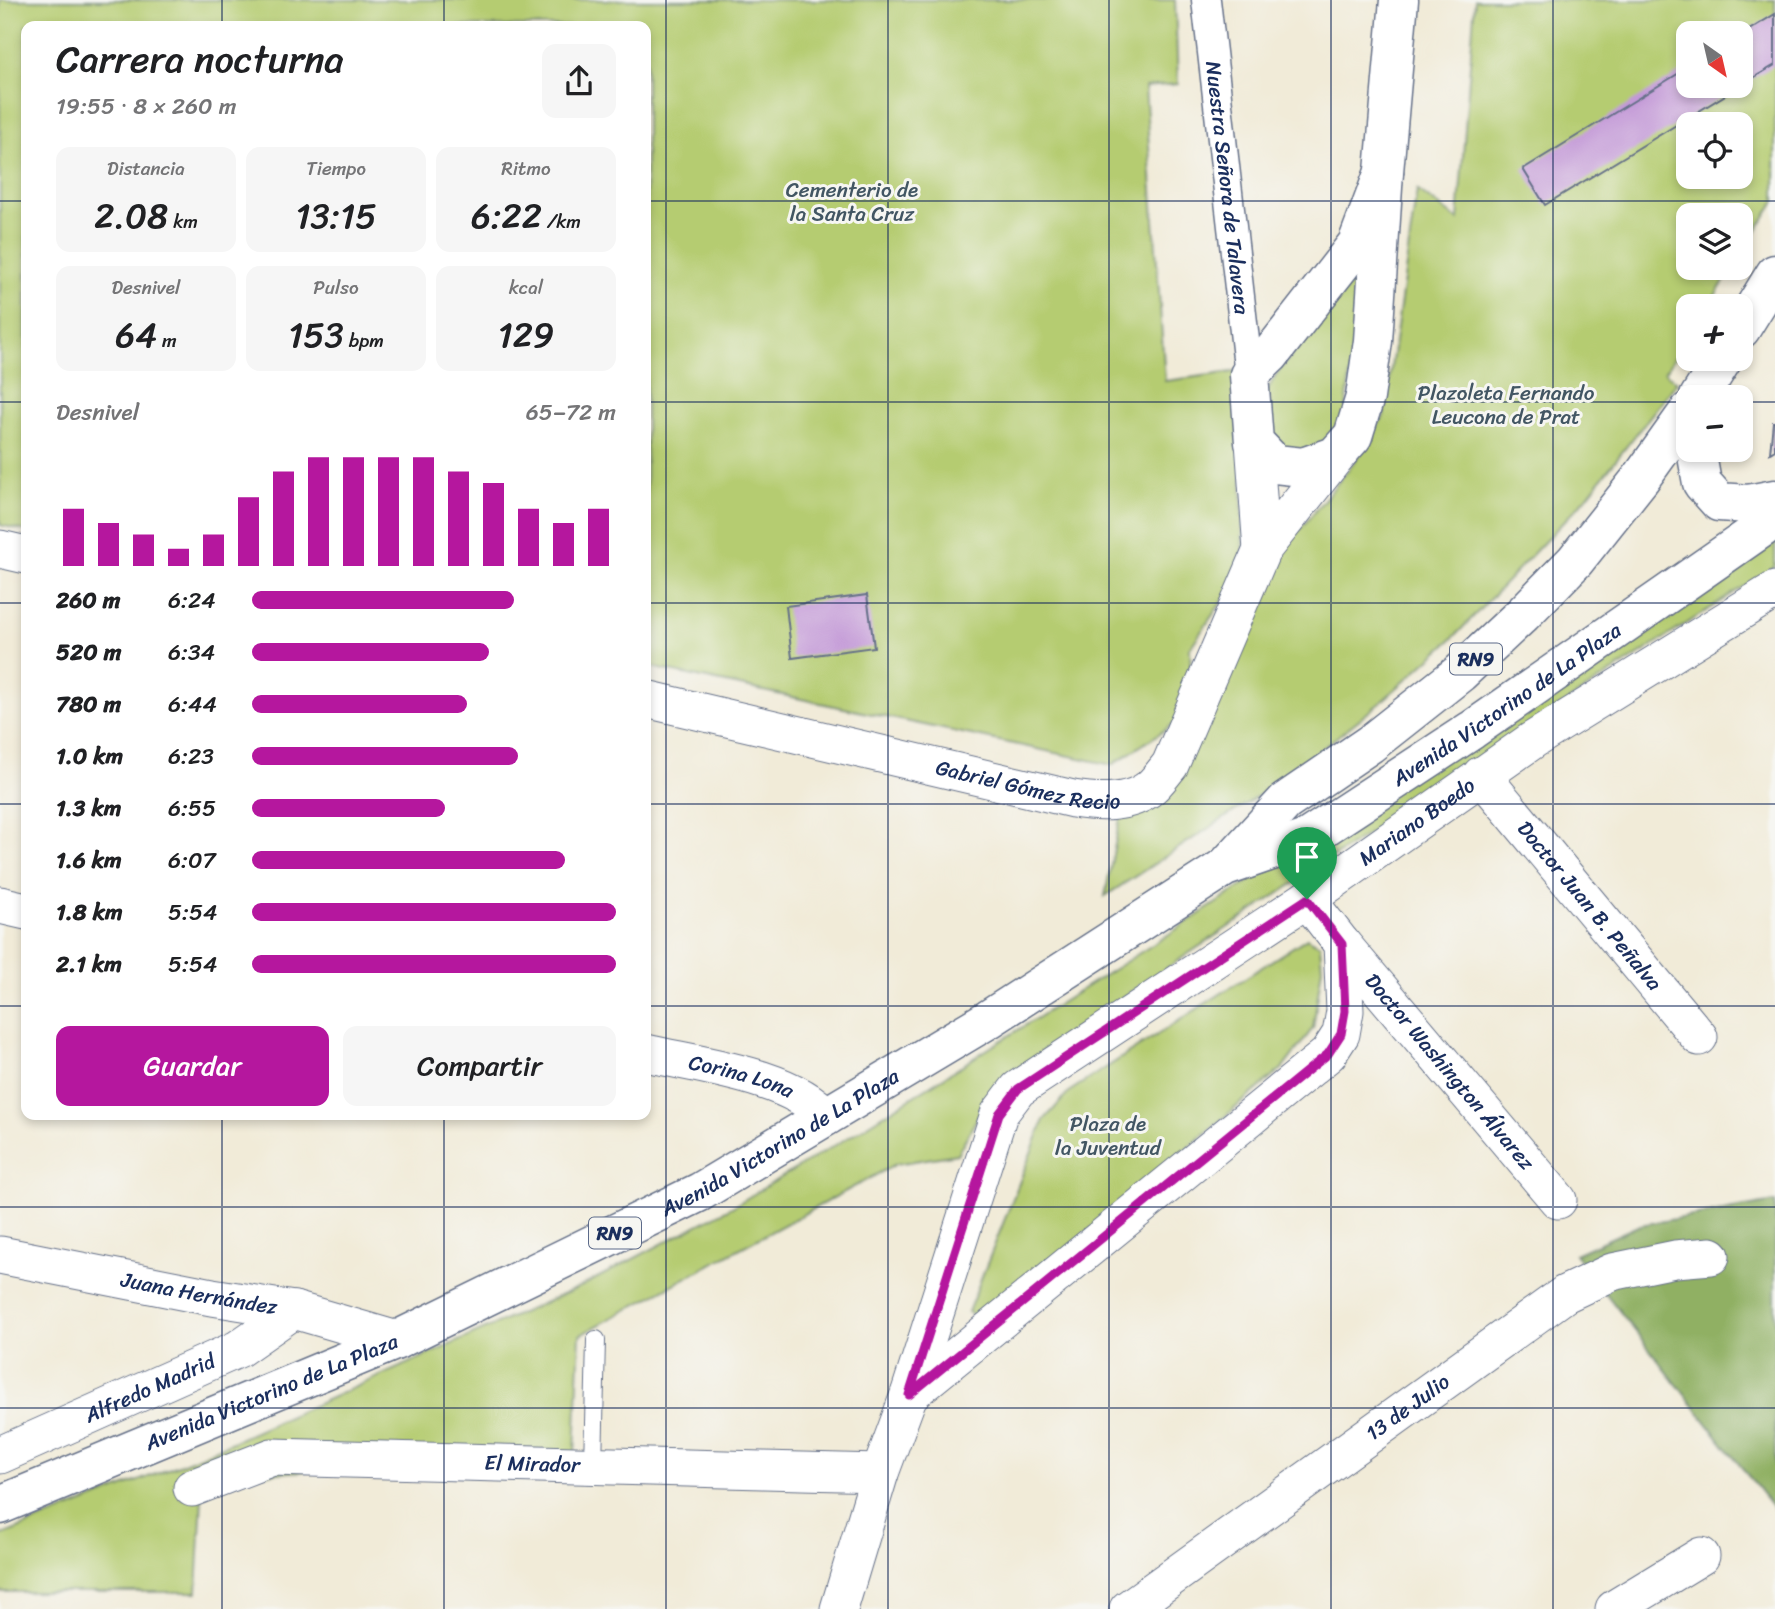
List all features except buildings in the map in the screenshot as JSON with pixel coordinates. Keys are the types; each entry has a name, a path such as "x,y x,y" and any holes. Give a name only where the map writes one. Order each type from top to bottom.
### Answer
{"main road":[{"path":"1254,442 1275,464 1303,467 1335,456 1353,436 1365,397 1373,341 1399,0"},
{"path":"1249,376 1270,355 1357,244 1384,172"},
{"path":"1753,310 1775,274"},
{"name":"Nuestra Señora de Talavera","path":"1249,376 1254,442"},
{"name":"Avenida Victorino de La Plaza","path":"1225,867 1285,802 1370,744 1450,681 1523,614 1575,561 1676,430"},
{"path":"1698,462 1702,482 1719,502 1749,504 1775,499"},
{"name":"Avenida Victorino de La Plaza","path":"0,1505 397,1340 700,1192 989,1019 1225,867 1306,839 1472,730 1775,519"}],"street":[{"name":"Nuestra Señora de Talavera","path":"1206,0 1249,376"},
{"name":"Gabriel Gómez Recio","path":"651,700 1073,799 1090,802 1131,798 1150,788 1170,765 1262,550 1353,436"},
{"name":"Gabriel Gómez Recio","path":"1254,442 1262,550"},
{"path":"0,549 21,554"},
{"name":"Mariano Boedo","path":"909,1395 999,1114 1018,1089 1307,899 1533,740 1775,590"},
{"name":"Doctor Juan B. Peñalva","path":"1481,775 1699,1037"},
{"path":"839,1609 880,1473 909,1395 1328,1054 1341,1034 1345,1011 1342,944 1307,899"},
{"path":"0,905 21,910"},
{"name":"Doctor Washington Álvarez","path":"1342,944 1558,1200"},
{"name":"Corina Lona","path":"651,1054 768,1081 816,1105 826,1116"},
{"name":"Juana Hernández","path":"0,1255 212,1297 294,1310 397,1340"},
{"name":"13 de Julio","path":"1128,1609 1565,1294 1612,1272 1675,1259 1711,1256"},
{"name":"Alfredo Madrid","path":"0,1455 238,1349 294,1310"},
{"name":"El Mirador","path":"192,1488 272,1457 880,1473"},
{"path":"1614,1609 1701,1556"}],"lane":[{"path":"593,1465 596,1340"}],"green space":[{"name":"Cementerio de la Santa Cruz","path":"0,0 1175,0 1178,84 1145,87 1165,381 1241,371 1243,571 1190,648 1192,712 1112,765 651,667 651,21 21,21 21,530 0,525"},
{"name":"Plazoleta Fernando Leucona de Prat","path":"1475,0 1775,0 1775,201 1753,236 1753,203 1676,203 1676,280 1725,280 1716,294 1676,294 1676,356 1665,372 1677,382 1586,498 1453,638 1380,703 1281,781 1105,896 1120,818 1271,565 1353,464 1384,416 1417,190 1458,220"},
{"path":"1362,270 1344,426 1321,450 1270,449 1260,403 1277,373"},
{"path":"1775,536 1775,566 1047,1048 988,1099 957,1154 896,1164 580,1335 575,1453 203,1478 197,1592 0,1592 0,1536 196,1458 582,1286 732,1207 857,1132 1160,940"},
{"name":"Plaza de la Juventud","path":"1307,938 1320,945 1322,968 1313,1028 1283,1068 981,1321 968,1312 1044,1120 1070,1091"},
{"path":"1775,1202 1775,1510 1575,1254 1640,1225"}],"route":[{"path":"1307,899 1342,944 1345,1011 1341,1034 1328,1054 909,1395 999,1114 1018,1089 1307,899"}]}
